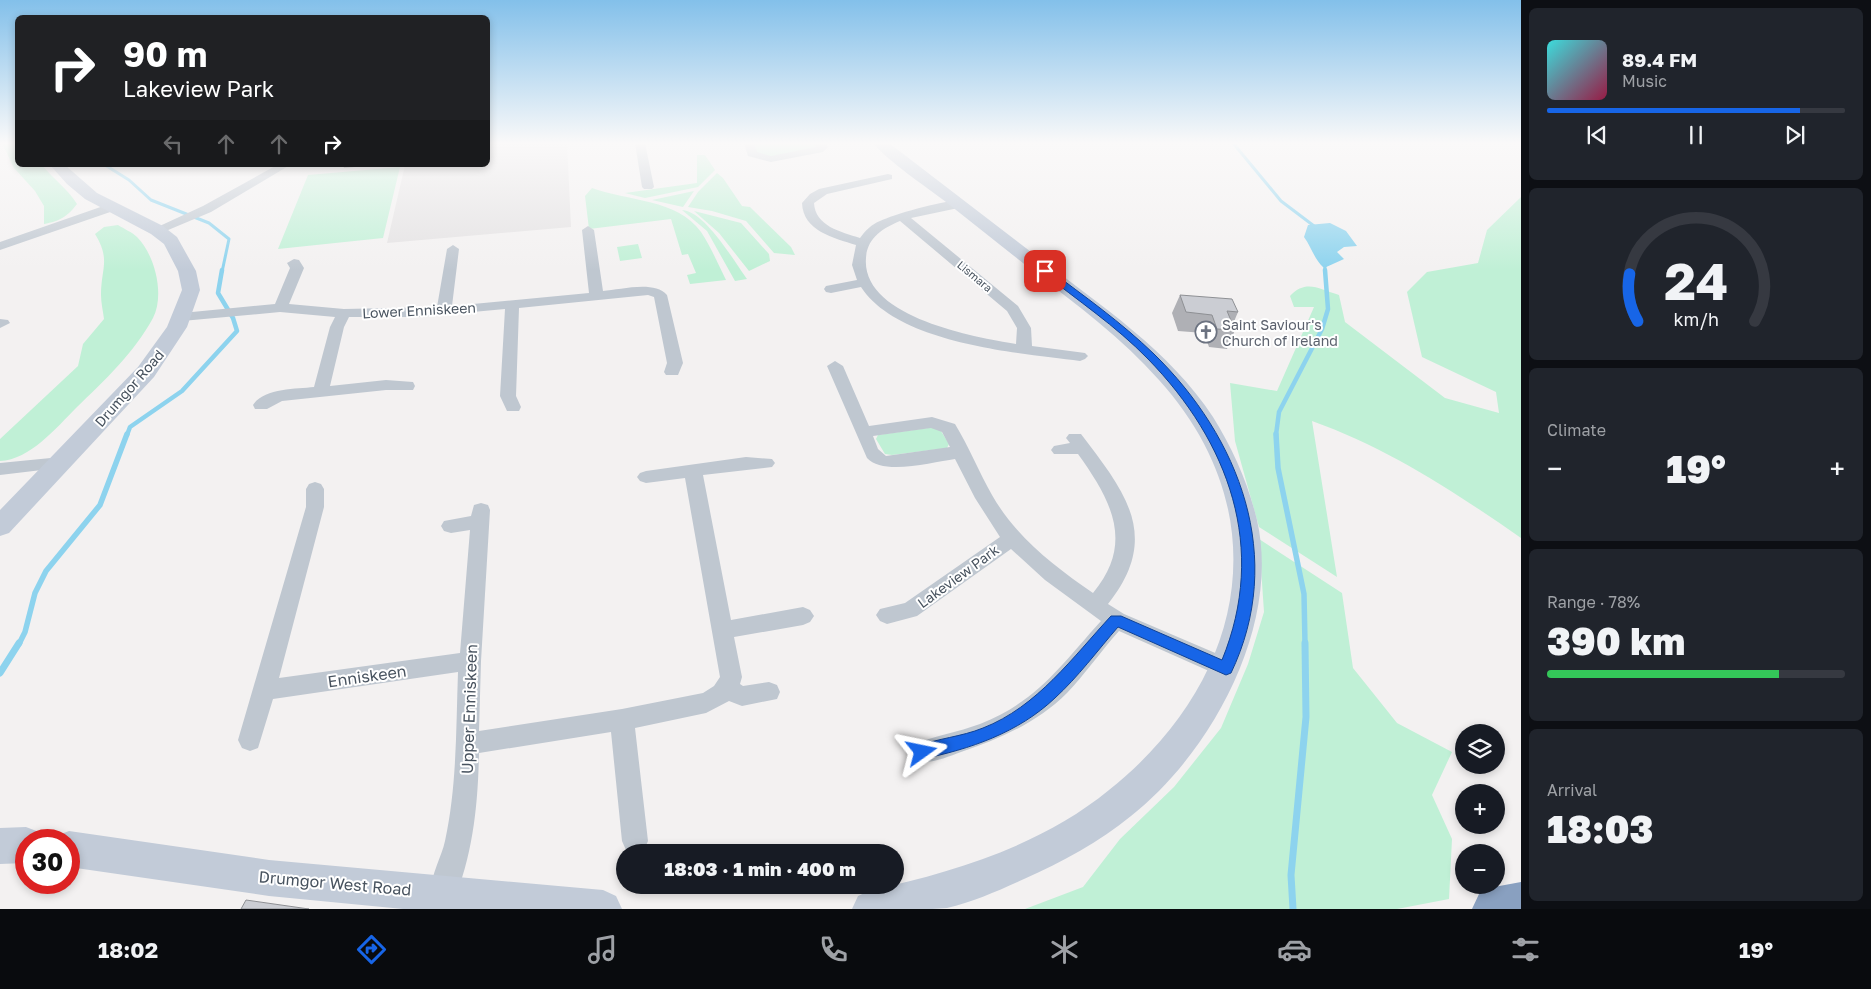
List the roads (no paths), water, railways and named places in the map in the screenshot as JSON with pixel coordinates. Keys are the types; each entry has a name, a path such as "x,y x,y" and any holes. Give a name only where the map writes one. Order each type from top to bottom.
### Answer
{"highway":[{"path":"1494,909 1521,904"}],"street":[{"name":"Drumgor Road","path":"0,526 146,372 165,346 182,316 191,290 188,271 171,241 157,230 90,196 76,185"},
{"path":"157,230 207,209 248,185"},
{"path":"849,185 823,191 814,196 808,203 810,214 823,227 834,234 862,243"},
{"path":"885,906 954,887 1039,852 1082,830 1122,803 1160,768 1189,735 1211,700 1238,637 1249,576 1249,546 1240,505 1219,446 1188,398 1151,357 1121,330 935,185"},
{"path":"959,204 902,217 880,227 862,243 859,265 863,283 897,312 925,326 959,336 1080,356"},
{"path":"0,246 112,207"},
{"name":"Lismara","path":"902,217 1013,309 1024,328 1024,348"},
{"path":"588,230 596,294"},
{"path":"444,311 448,254"},
{"path":"280,308 297,268 294,263"},
{"path":"831,289 863,283"},
{"name":"Lower Enniskeen","path":"182,316 280,308 344,313 444,311 596,294 641,290 662,291 660,295 674,363 672,372"},
{"path":"512,304 508,396 513,407"},
{"path":"321,391 337,327 344,313"},
{"path":"835,366 871,453 879,460 885,462 962,452"},
{"path":"261,405 279,396 386,384 407,386"},
{"path":"863,432 932,422 950,428 996,518 1012,538"},
{"path":"1060,450 1079,443 1106,483 1127,524 1127,546 1122,565 1094,605"},
{"path":"0,469 61,463"},
{"path":"646,477 746,463 766,463"},
{"path":"468,744 622,720 706,704 719,698 727,689 731,677 693,470"},
{"path":"250,740 315,507 315,489"},
{"name":"Upper Enniskeen","path":"443,893 458,843 465,805 470,661 480,516 451,526"},
{"name":"Lakeview Park","path":"887,614 910,610 1012,538 1044,567 1116,620 1226,668"},
{"path":"722,630 803,616"},
{"path":"922,752 959,744 989,733 1022,714 1050,694 1116,620"},
{"name":"Enniskeen","path":"264,690 470,661"},
{"path":"727,689 742,696 769,692"},
{"path":"622,720 635,840"},
{"path":"0,846 15,845"},
{"name":"Drumgor West Road","path":"80,851 269,878 603,909"}],"water":[{"path":"1330,223 1346,231 1357,246 1344,247 1337,252 1344,259 1324,268 1304,237 1308,225"}],"waterway":[{"path":"135,185 151,200 209,223 229,239 222,272"},
{"path":"1268,185 1281,201 1318,229"},
{"path":"1325,261 1325,270"},
{"path":"127,435 130,427 182,391 237,331 233,318 218,293 222,270"},
{"path":"1276,435 1279,412 1322,329 1328,309 1325,270"},
{"path":"19,644 25,632 35,593 46,571 100,505 127,434"},
{"path":"1276,435 1278,468 1304,594 1305,644"},
{"path":"0,673 19,643"},
{"path":"1293,909 1291,875 1306,717 1305,643"}],"place":[{"name":"Saint Saviour's Church of Ireland","path":"1206,332"}]}
